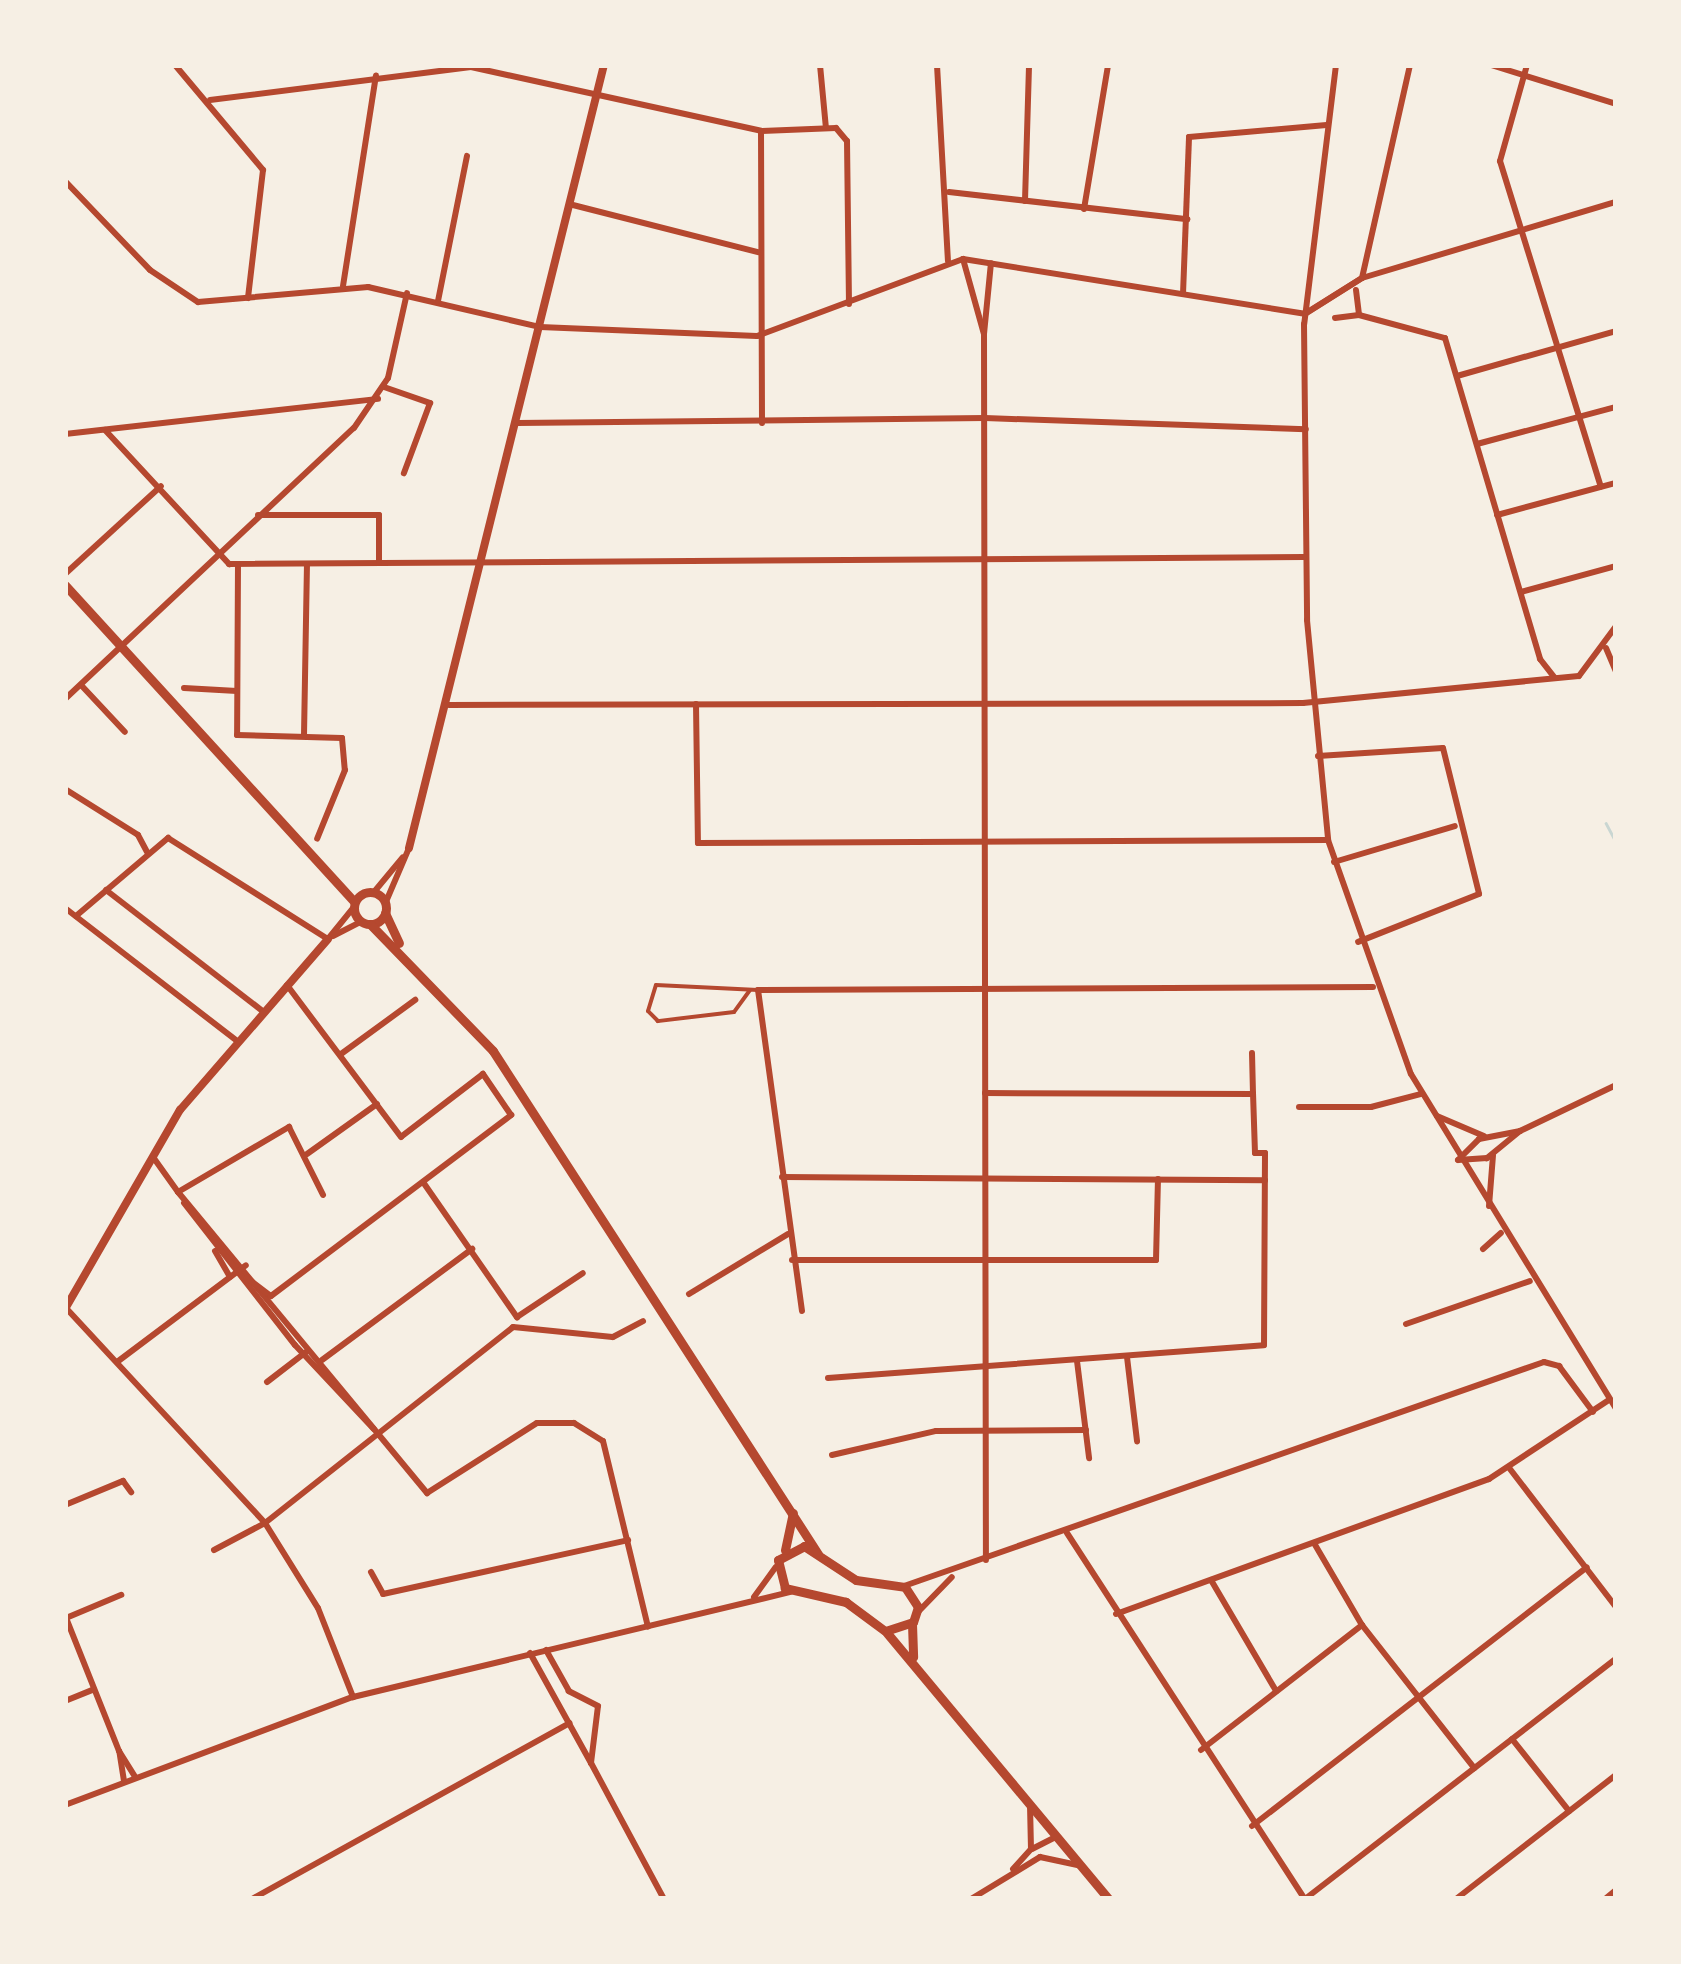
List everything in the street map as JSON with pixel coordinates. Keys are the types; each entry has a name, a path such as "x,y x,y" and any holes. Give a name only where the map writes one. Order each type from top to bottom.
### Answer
{"main road":[{"path":"65,585 340,880 366,923 400,945 493,1051 792,1506 818,1554"},
{"path":"340,880 368,893 386,908 400,945"},
{"path":"354,905 368,893"},
{"path":"366,923 386,908"},
{"path":"792,1506 783,1553 776,1567 792,1592 834,1597 878,1627 1109,1899"},
{"path":"783,1553 804,1546 856,1580 903,1586 915,1618 911,1653 933,1689"},
{"path":"878,1627 893,1632 915,1618"}],"street":[{"path":"174,65 210,100 263,170 248,298"},
{"path":"386,908 410,848 449,706 604,65"},
{"path":"820,65 826,128"},
{"path":"938,65 948,192 948,261"},
{"path":"1026,201 1029,65"},
{"path":"1084,209 1108,65"},
{"path":"1336,65 1305,314 1304,557 1328,840 1372,986 1421,1094 1530,1282 1616,1409"},
{"path":"65,181 174,290 198,302 343,286 406,293 540,327 756,336 849,304 948,261 963,259 1305,314 1356,288 1362,278 1410,65"},
{"path":"1491,65 1616,104"},
{"path":"1527,65 1500,161 1601,488"},
{"path":"210,100 471,66 761,131 826,128 846,141 849,304"},
{"path":"343,286 376,76"},
{"path":"1182,294 1189,137 1326,124"},
{"path":"761,131 756,336 762,423"},
{"path":"438,301 467,156"},
{"path":"948,192 1187,219"},
{"path":"1305,314 1362,278 1616,202"},
{"path":"569,204 758,252"},
{"path":"963,259 984,334"},
{"path":"986,1560 985,994 992,705 984,334 991,264"},
{"path":"1356,288 1358,314"},
{"path":"65,700 378,399 406,293"},
{"path":"1336,318 1358,314 1442,334 1540,659 1556,678"},
{"path":"1457,376 1616,331"},
{"path":"384,386 430,402 404,473"},
{"path":"65,434 378,399"},
{"path":"1477,444 1616,407"},
{"path":"517,423 984,418 1306,429"},
{"path":"106,430 161,486 218,554 238,564 380,562 482,566 1304,557"},
{"path":"1497,515 1616,483"},
{"path":"65,574 161,486"},
{"path":"257,515 378,515 380,562"},
{"path":"238,564 237,735 342,738 346,770 317,839"},
{"path":"304,736 306,565"},
{"path":"1521,592 1616,566"},
{"path":"449,706 1314,700 1513,683 1588,671 1616,626"},
{"path":"1606,646 1616,671"},
{"path":"80,685 125,732"},
{"path":"184,688 236,691"},
{"path":"696,704 698,842 1328,840"},
{"path":"1318,756 1443,748 1455,826 1478,894 1358,942"},
{"path":"65,789 139,836 164,840 328,939"},
{"path":"1334,862 1455,826"},
{"path":"139,836 147,853"},
{"path":"76,916 164,840"},
{"path":"368,893 410,848"},
{"path":"106,890 264,1012"},
{"path":"353,1697 318,1608 265,1523 66,1308 153,1156 238,1041 354,905"},
{"path":"65,908 238,1041"},
{"path":"328,939 366,923"},
{"path":"268,1312 271,1296 511,1115 483,1074 401,1137 287,985"},
{"path":"802,1311 754,990 985,994 1372,986"},
{"path":"341,1054 415,1000"},
{"path":"65,1040 65,1053"},
{"path":"828,1378 986,1363 1077,1361 1264,1345 1266,1154 1254,1154 1252,1053"},
{"path":"1458,1160 1490,1137 1520,1130 1616,1085"},
{"path":"985,1093 1253,1094"},
{"path":"1299,1107 1372,1107 1421,1094"},
{"path":"308,1154 377,1104"},
{"path":"1431,1111 1450,1127 1490,1137"},
{"path":"178,1192 285,1127 308,1154 323,1195"},
{"path":"1458,1160 1494,1152 1520,1130"},
{"path":"1491,1217 1494,1152"},
{"path":"153,1156 233,1275 375,1430"},
{"path":"782,1177 1265,1180"},
{"path":"792,1260 1156,1260 1158,1179"},
{"path":"423,1182 517,1317"},
{"path":"178,1192 246,1264 427,1493 537,1423 590,1430 610,1453 648,1627"},
{"path":"1483,1249 1501,1233"},
{"path":"689,1294 788,1234"},
{"path":"322,1360 472,1250"},
{"path":"117,1362 246,1264"},
{"path":"214,1550 265,1523 375,1430 512,1327 517,1317 583,1273"},
{"path":"233,1275 271,1296"},
{"path":"1406,1324 1530,1282"},
{"path":"512,1327 613,1337 644,1321"},
{"path":"267,1382 313,1348"},
{"path":"1127,1357 1137,1442"},
{"path":"1077,1361 1088,1458"},
{"path":"903,1586 957,1572 1066,1534 1544,1362 1559,1366 1592,1412"},
{"path":"1116,1614 1510,1468 1610,1400"},
{"path":"832,1455 936,1431 1086,1430"},
{"path":"1510,1468 1616,1607"},
{"path":"65,1505 123,1482 131,1492"},
{"path":"1066,1534 1202,1750 1305,1899 1616,1659"},
{"path":"370,1572 382,1594 628,1540"},
{"path":"1314,1543 1362,1625 1474,1768"},
{"path":"749,1601 776,1567"},
{"path":"1252,1826 1587,1567"},
{"path":"915,1618 957,1572"},
{"path":"1211,1580 1276,1691"},
{"path":"65,1805 353,1697 792,1592"},
{"path":"121,1595 65,1615 119,1752 134,1777"},
{"path":"1202,1750 1362,1625"},
{"path":"546,1650 561,1678 598,1706 591,1763"},
{"path":"530,1653 664,1899"},
{"path":"546,1681 561,1678"},
{"path":"65,1701 94,1689"},
{"path":"252,1899 569,1723"},
{"path":"574,1732 593,1738"},
{"path":"1512,1738 1569,1812"},
{"path":"119,1752 124,1782"},
{"path":"1456,1899 1616,1775"},
{"path":"65,1778 65,1791"},
{"path":"1030,1803 1031,1849"},
{"path":"1010,1872 1031,1849 1058,1837"},
{"path":"971,1899 1010,1872 1040,1858 1058,1837"},
{"path":"1040,1858 1082,1866"},
{"path":"1605,1899 1616,1890"}],"lane":[{"path":"656,985 754,990 734,1012 658,1021 648,1011 656,985"}],"waterway":[{"path":"1606,823 1616,842"}]}
